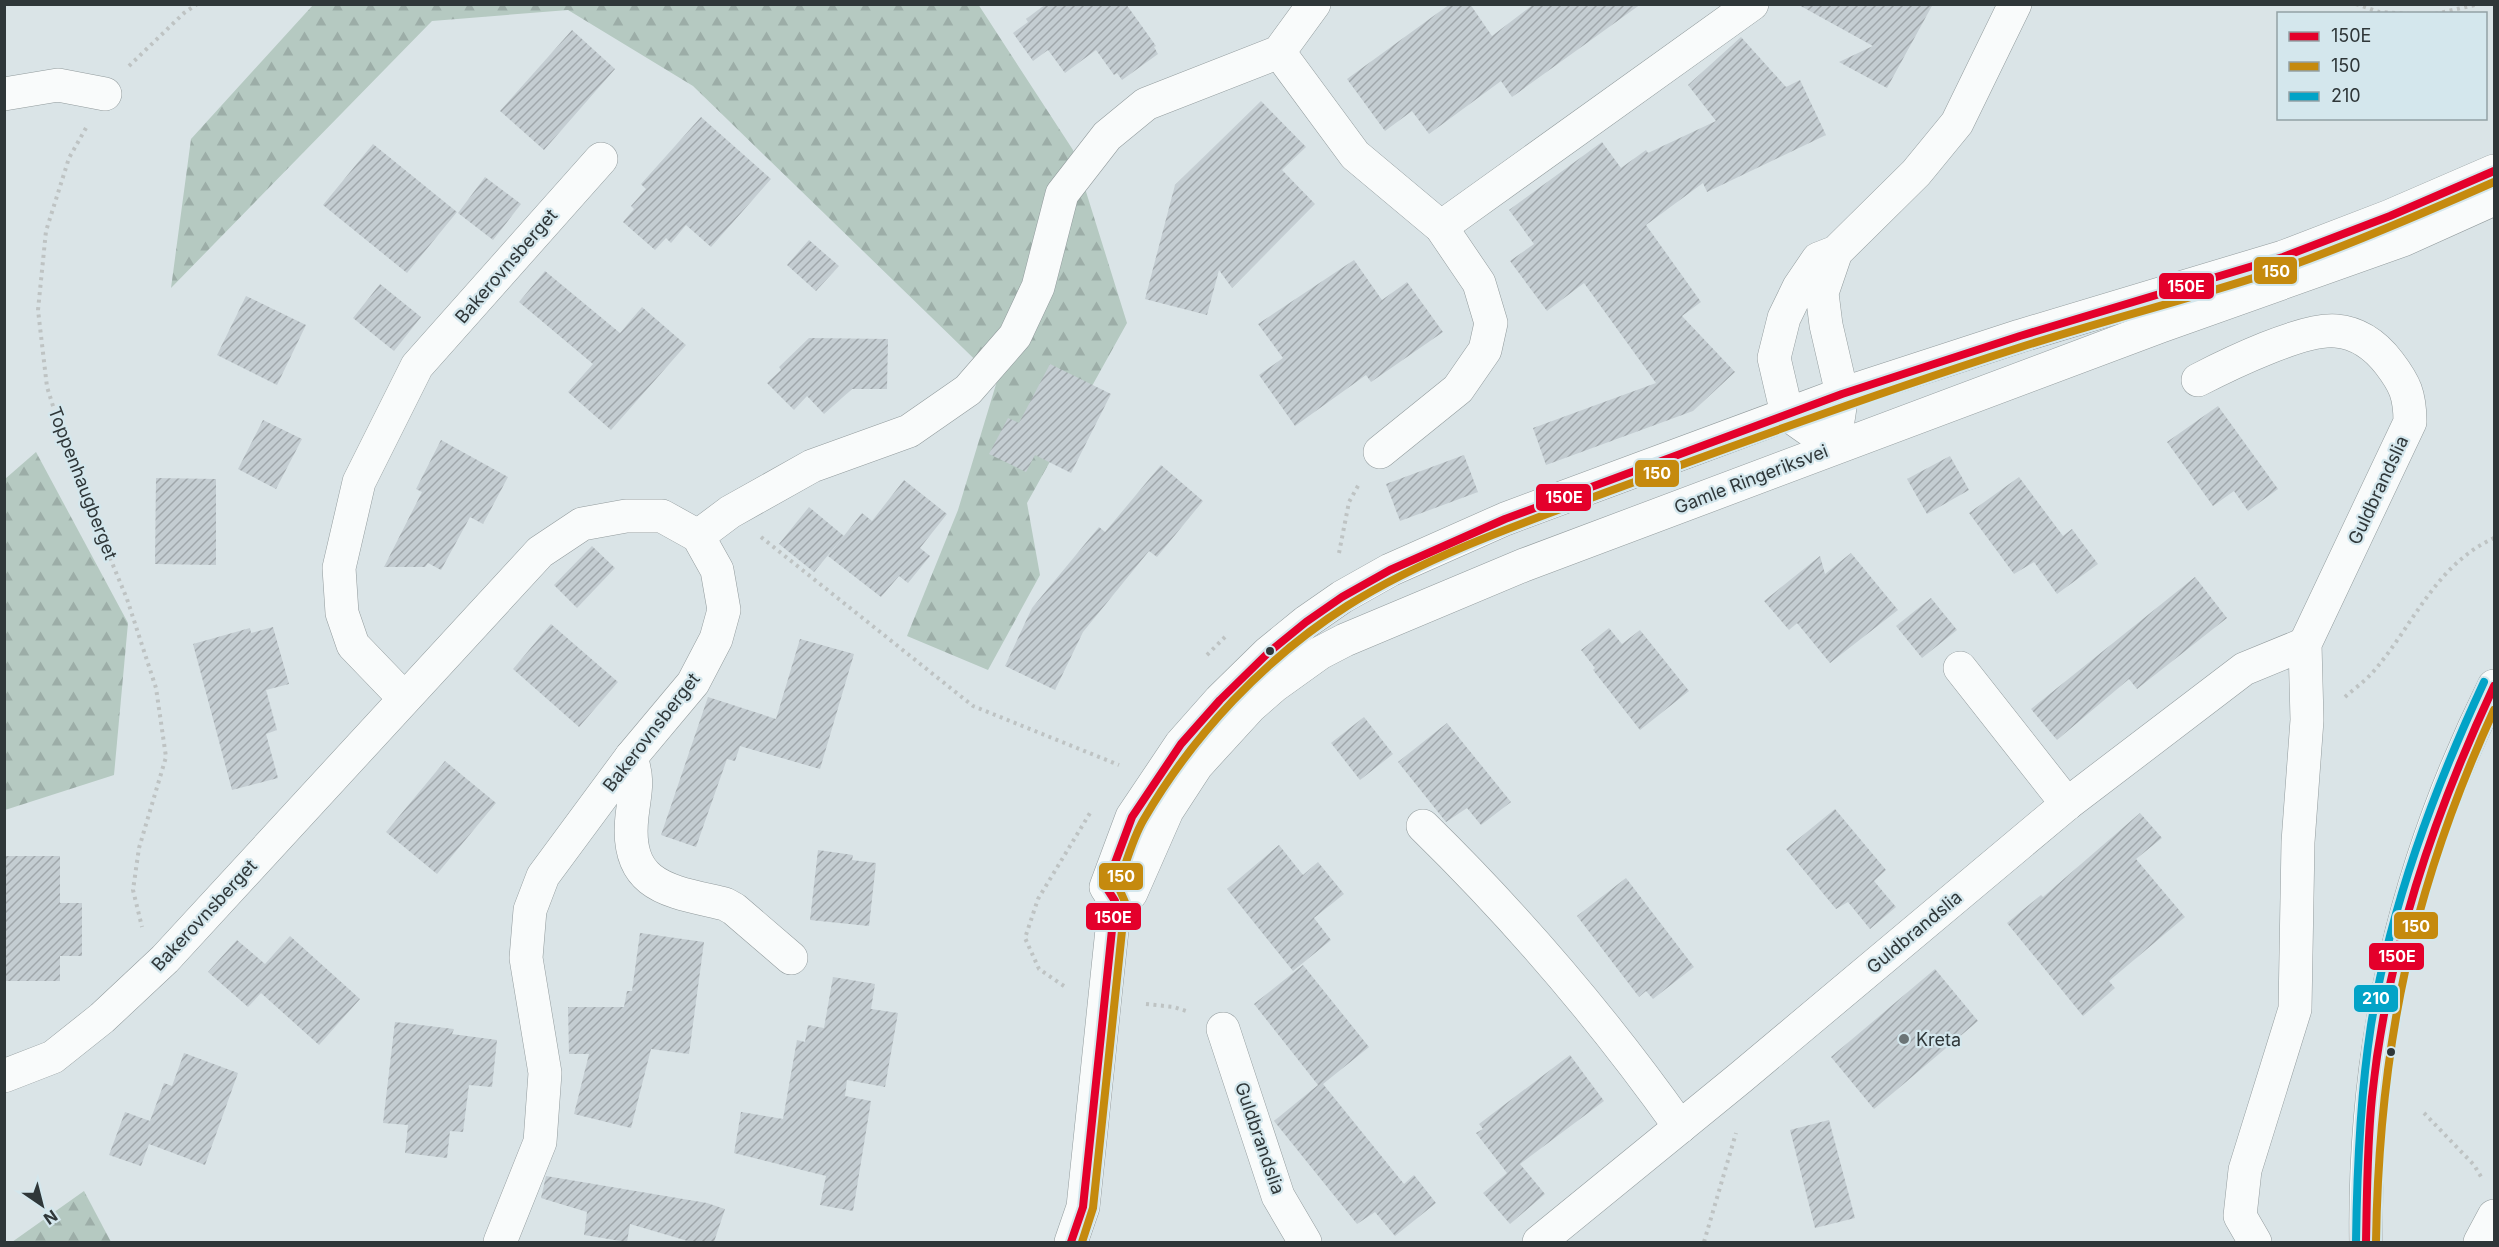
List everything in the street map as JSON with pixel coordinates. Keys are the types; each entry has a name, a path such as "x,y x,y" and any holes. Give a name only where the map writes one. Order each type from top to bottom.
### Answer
{"street":[{"path":"698,536 730,512 812,466 909,431 968,390 1015,336 1038,287 1062,194 1107,136 1146,104 1279,51 1314,4"},
{"path":"1441,227 1752,4"},
{"path":"1836,252 1822,293 1826,325 1842,394 1834,447 1787,414 1774,358 1784,318 1799,287 1818,259 1836,252 1916,173 1957,123 2015,4"},
{"path":"1279,51 1355,155 1441,227 1479,284 1491,323 1485,350 1458,389 1380,452"},
{"path":"4,94 58,85 105,94"},
{"name":"Bakerovnsberget","path":"404,698 353,645 342,613 339,568 359,482 417,366 601,159"},
{"path":"1071,1242 1083,1207 1115,901 1106,887 1120,845 1132,817 1163,769 1200,722 1243,676 1306,622 1364,584 1429,552 1505,519 1842,394 2283,257 2412,208 2494,171"},
{"name":"Gamle Ringeriksvei","path":"1115,901 1131,893 1167,812 1197,765 1250,707 1320,653 1345,640 1503,573 1834,447 2403,240 2494,199"},
{"name":"Guldbrandslia","path":"2198,380 2272,346 2335,331 2349,333 2379,350 2395,371 2410,398 2410,422 2304,644 2307,720 2298,842 2295,1009 2245,1170 2240,1216 2255,1242"},
{"name":"Bakerovnsberget","path":"4,1076 52,1057 102,1018 165,958 540,552 582,524 626,516 662,516 698,536 717,570 724,610 716,639 693,683 631,756 543,876 530,910 526,958 545,1073 540,1142 500,1242"},
{"name":"Guldbrandslia","path":"1539,1242 1740,1078 2067,804 2244,669 2304,644"},
{"path":"1960,668 2067,804"},
{"path":"2366,1242 2368,1146 2375,1067 2399,938 2425,848 2443,800 2494,686"},
{"path":"631,756 638,778 632,839 636,861 649,879 665,890 725,904 734,909 791,958"},
{"path":"1423,826 1472,873 1517,923 1641,1072 1680,1127"},
{"name":"Guldbrandslia","path":"1223,1029 1278,1196 1305,1242"},
{"path":"2480,1242 2494,1216"}],"path":[{"name":"Toppenhaugberget","path":"165,958 143,930 133,890 139,848 166,757 156,688 127,598 72,466 47,387 38,310 46,231 69,158 105,94 135,58 197,4"},
{"path":"2356,4 2379,12"},
{"path":"2444,12 2479,4"},
{"path":"730,512 973,706 1119,765 1113,774"},
{"path":"2307,720 2345,698 2372,672 2441,576 2478,545 2494,538"},
{"path":"1064,986 1039,969 1025,938 1038,899 1096,803"},
{"path":"1704,1242 1737,1128 1740,1078"},
{"path":"2424,1113 2474,1164 2484,1182"}],"green space":[{"path":"978,4 1073,150 1127,323 1027,503 1040,575 988,670 907,636 958,510 997,381 693,86 568,10 432,21 171,288 191,139 313,5"},
{"path":"36,452 128,623 114,775 5,810 5,479"},
{"path":"84,1191 111,1242 12,1242"}],"building":[{"path":"1046,4 1126,4 1156,46 1154,47 1158,54 1122,80 1117,73 1114,75 1096,50 1065,73 1048,50 1033,61 1013,33 1028,22 1026,19"},
{"path":"1450,4 1470,4 1492,36 1534,4 1641,4 1512,97 1501,81 1429,134 1412,111 1385,131 1347,79"},
{"path":"1797,4 1933,4 1887,88 1839,62 1873,46"},
{"path":"572,30 615,69 544,150 500,111"},
{"path":"1741,37 1786,87 1800,80 1826,135 1707,192 1703,183 1646,225 1701,302 1682,316 1735,372 1693,411 1546,465 1533,428 1656,383 1584,283 1547,311 1510,261 1534,244 1509,210 1602,142 1621,168 1646,150 1648,153 1716,121 1688,85"},
{"path":"1261,101 1306,147 1282,170 1315,204 1232,288 1219,270 1207,315 1145,299 1175,185"},
{"path":"701,117 771,179 711,247 686,225 671,243 666,238 655,250 623,222 634,209 631,206 646,189 641,184"},
{"path":"373,144 457,212 407,273 323,205"},
{"path":"485,177 521,204 493,240 458,213"},
{"path":"809,240 839,266 816,291 787,265"},
{"path":"1354,260 1382,300 1407,282 1443,332 1371,382 1366,375 1295,426 1259,375 1283,358 1258,324"},
{"path":"545,271 620,333 642,307 686,345 611,430 568,392 593,364 519,302"},
{"path":"380,284 421,317 394,351 353,318"},
{"path":"246,296 306,325 277,385 217,355"},
{"path":"809,338 888,339 887,389 852,389 824,414 807,396 794,410 767,383 781,370 779,367"},
{"path":"1050,364 1111,394 1071,473 1035,455 1026,472 989,454 1008,418 1019,423"},
{"path":"2218,406 2278,489 2248,511 2234,491 2213,506 2167,442"},
{"path":"263,420 302,439 276,489 238,469"},
{"path":"441,440 508,477 483,524 470,517 441,570 428,563 425,567 384,567 422,492 416,489"},
{"path":"1464,455 1478,492 1400,521 1386,484"},
{"path":"1950,456 1969,490 1927,514 1907,479"},
{"path":"1161,465 1203,501 1157,557 1149,551 1083,632 1055,690 1005,666 1032,608 1099,527 1105,532"},
{"path":"2019,477 2063,536 2072,529 2098,564 2057,594 2034,562 2014,574 1969,513"},
{"path":"156,478 216,479 216,565 155,564"},
{"path":"904,480 947,514 920,548 930,556 908,583 899,576 881,597 828,556 862,513 872,521"},
{"path":"809,507 844,536 814,572 779,544"},
{"path":"592,546 615,568 577,608 554,585"},
{"path":"1851,553 1898,610 1830,663 1797,623 1789,630 1764,601 1820,556 1825,574"},
{"path":"2195,577 2227,618 2137,689 2129,679 2057,740 2031,709"},
{"path":"1931,598 1957,630 1922,658 1896,626"},
{"path":"551,624 618,682 579,727 513,669"},
{"path":"273,627 289,684 266,690 277,730 266,734 278,778 232,790 193,644 250,628 251,633"},
{"path":"1609,628 1622,644 1640,630 1689,691 1640,730 1593,670 1595,668 1581,650"},
{"path":"800,639 854,654 820,769 740,746 735,761 727,759 696,847 661,835 708,697 776,719"},
{"path":"1364,717 1393,754 1360,780 1331,743"},
{"path":"1447,723 1511,802 1481,825 1467,808 1446,822 1398,762"},
{"path":"445,761 496,803 437,874 386,832"},
{"path":"1835,809 1886,870 1874,881 1896,907 1870,929 1848,902 1836,909 1786,849"},
{"path":"2140,813 2162,838 2136,859 2185,917 2109,981 2115,988 2083,1016 2007,923 2041,895 2043,897"},
{"path":"1279,845 1303,875 1318,862 1344,894 1314,918 1331,940 1293,971 1227,889"},
{"path":"818,850 853,855 852,860 876,863 869,926 810,920"},
{"path":"4,856 60,856 60,903 82,903 82,956 60,956 60,981 4,981"},
{"path":"1626,878 1694,967 1653,999 1646,991 1639,997 1577,916"},
{"path":"640,933 704,942 689,1054 651,1049 631,1128 574,1114 589,1054 569,1054 568,1007 624,1007 627,991 632,991"},
{"path":"290,936 360,999 319,1045 261,993 248,1007 208,972 237,940 265,964"},
{"path":"1303,965 1369,1047 1323,1084 1404,1184 1414,1175 1436,1203 1395,1236 1375,1212 1357,1224 1274,1121 1318,1085 1254,1004"},
{"name":"Kreta","path":"1935,969 1978,1021 1874,1109 1831,1057"},
{"path":"833,977 875,984 871,1009 898,1013 885,1087 847,1080 845,1096 871,1101 853,1211 820,1205 826,1176 734,1153 741,1112 783,1119 797,1040 805,1042 808,1025 824,1028"},
{"path":"395,1022 454,1029 452,1034 497,1040 492,1087 469,1085 463,1132 450,1131 447,1158 405,1153 408,1125 383,1123"},
{"path":"184,1053 238,1073 205,1165 149,1144 141,1166 109,1155 125,1112 150,1121 164,1083 172,1086"},
{"path":"1570,1055 1604,1101 1520,1164 1545,1194 1510,1224 1483,1193 1507,1173 1476,1133 1483,1129 1479,1124"},
{"path":"1829,1120 1855,1218 1815,1228 1790,1130"},
{"path":"546,1176 707,1203 725,1209 714,1242 691,1242 630,1224 627,1242 584,1235 587,1212 541,1198"}],"transit line":[{"name":"150E","path":"1071,1242 1083,1207 1115,901 1106,887 1132,817 1181,744 1220,700 1268,653 1306,622 1342,597 1390,570 1505,519 1842,394 2020,336 2283,257 2390,216 2494,171"},
{"name":"150","path":"1082,1242 1093,1208 1125,902 1118,886 1133,843 1144,819 1163,788 1208,728 1260,674 1317,627 1347,606 1419,567 1538,517 1927,378 2052,337 2287,267 2365,237 2494,182"},
{"name":"210","path":"2356,1242 2358,1160 2367,1052 2390,936 2431,807 2484,682"},
{"name":"150E","path":"2366,1242 2370,1115 2379,1043 2389,990 2401,938 2433,835 2451,785 2494,686"},
{"name":"150","path":"2376,1242 2384,1101 2405,970 2421,905 2441,841 2494,710"}],"place":[{"name":"Kreta","path":"1904,1039"}]}
